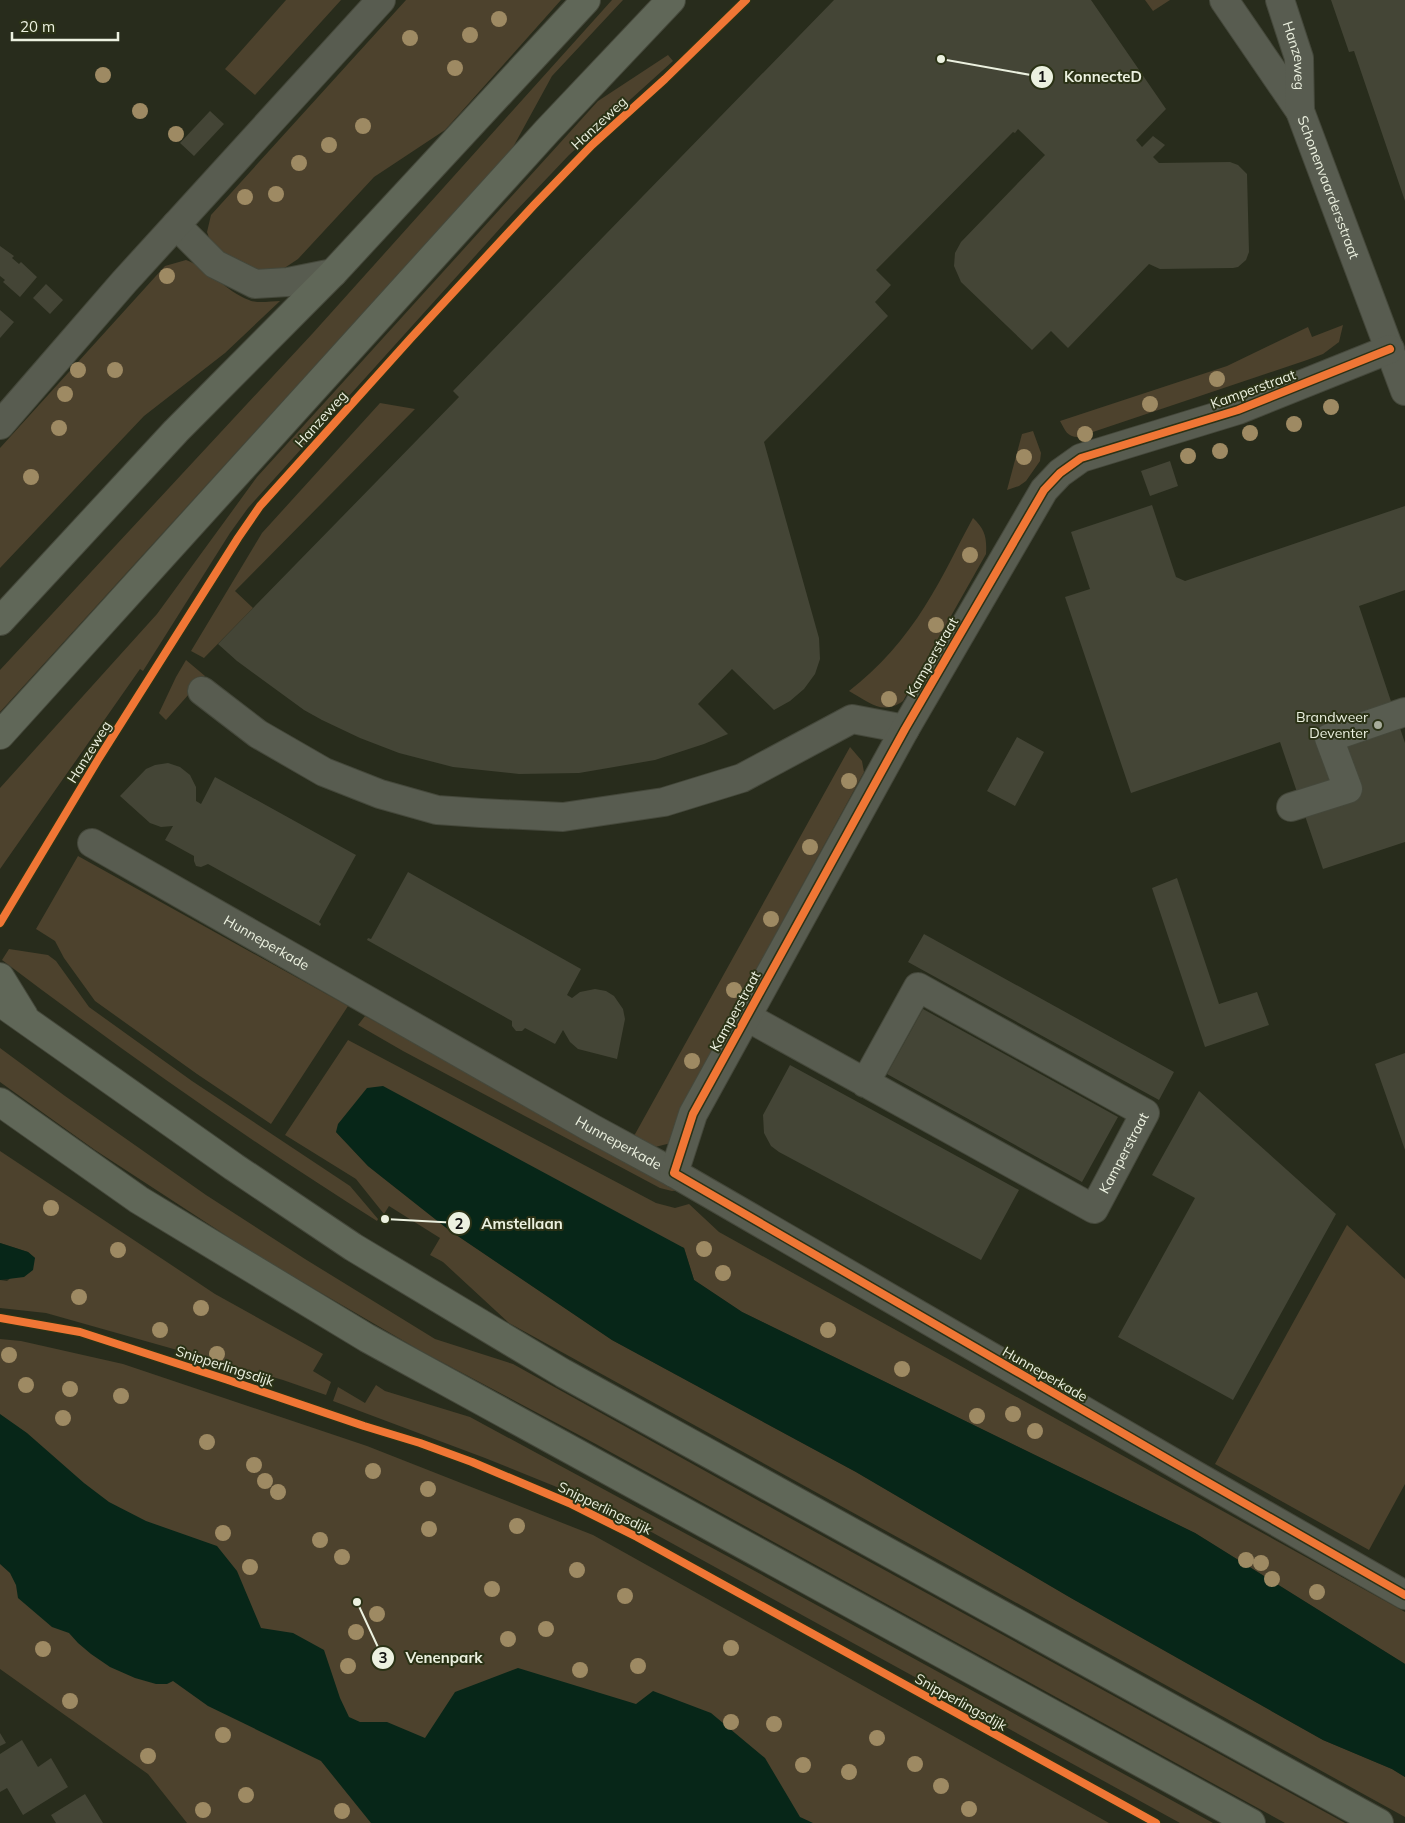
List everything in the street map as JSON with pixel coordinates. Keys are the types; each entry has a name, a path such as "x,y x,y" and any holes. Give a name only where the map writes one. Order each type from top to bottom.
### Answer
{"main road":[{"path":"0,621 176,430 334,273 586,0"},
{"name":"Hanzeweg","path":"0,736 548,131 671,0"},
{"path":"0,977 29,1023"},
{"path":"0,1002 234,1167 353,1247 563,1373 1379,1823"},
{"path":"0,1102 139,1200 367,1338 1251,1823"}],"street":[{"path":"0,425 118,289 381,0"},
{"name":"Schonenvaardersstraat","path":"1224,0 1300,111 1400,371"},
{"name":"Hanzeweg","path":"1280,0 1299,58 1300,111"},
{"path":"176,225 215,264 255,284 288,282 334,273"},
{"name":"Kamperstraat","path":"674,1173 693,1114 905,729 1044,490 1060,473 1081,458 1238,410 1400,371"},
{"path":"202,691 258,734 324,772 380,794 437,810 490,814 563,817 664,802 742,778 852,719 905,729"},
{"path":"1291,807 1348,789 1329,738 1405,712"},
{"name":"Hunneperkade","path":"92,843 585,1125 674,1173 1405,1595"},
{"name":"Kamperstraat","path":"747,1017 865,1083 1094,1209 1145,1114 918,987 865,1083"}],"shaded area":[{"path":"286,0 341,0 255,95 225,69"},
{"path":"406,0 561,0 445,130 374,177 298,259 280,271 234,268 212,246 207,232 211,215"},
{"path":"612,0 623,0 552,76 512,149 0,712 0,670 313,333"},
{"path":"1145,0 1170,0 1153,11"},
{"path":"668,55 673,61 569,155 513,214 248,508 230,533 143,671 140,669 0,869 0,788 157,614 257,477 598,101"},
{"path":"186,260 203,269 232,291 249,300 260,302 280,301 225,353 144,416 0,568 0,448 165,266"},
{"path":"1343,325 1339,342 1323,354 1307,360 1078,437 1069,434 1060,421 1227,366 1308,327 1312,337"},
{"path":"380,403 415,409 235,591 253,608 204,658 191,651 262,533"},
{"path":"1033,431 1041,453 1040,461 1026,481 1019,486 1007,490 1022,434"},
{"path":"973,518 984,534 986,554 903,701 889,707 876,706 849,691 891,652 909,630 938,585"},
{"path":"186,660 205,676 166,720 159,713"},
{"path":"850,747 862,761 864,772 687,1096 675,1142 655,1147 634,1136"},
{"path":"78,856 348,1006 271,1124 95,1001 64,958 55,941 36,929"},
{"path":"9,949 48,955 56,961 89,1007 192,1081 350,1186 378,1219 377,1221 234,1127 140,1062 2,960"},
{"path":"365,1016 684,1190 672,1191 660,1188 403,1051 358,1025"},
{"path":"348,1040 656,1203 675,1208 689,1204 719,1232 1405,1612 1405,1664 1195,1533 742,1312 694,1280 684,1248 336,1132 368,1166 449,1230 612,1340 856,1472 1071,1598 1323,1740 1392,1769 1405,1777 1405,1817 509,1323 443,1262 430,1255 440,1238 389,1206 384,1214 356,1179 285,1135"},
{"path":"0,1048 206,1195 435,1339 513,1364 1345,1823 1285,1823 594,1443 421,1351 256,1255 95,1150 0,1082"},
{"path":"383,1086 684,1248 694,1280 742,1312 1195,1533 1405,1664 1405,1777 1392,1769 1323,1740 1071,1598 856,1472 612,1340 449,1230 368,1166 336,1132 338,1124 367,1088"},
{"path":"0,1151 215,1294 323,1354 313,1371 331,1382 326,1395 283,1380 46,1313 0,1308 0,1280 7,1281 35,1258 28,1252 0,1243"},
{"path":"1347,1225 1405,1279 1405,1484 1369,1550 1215,1464"},
{"path":"0,1243 28,1252 35,1258 33,1270 24,1277 0,1280"},
{"path":"0,1339 21,1341 123,1364 367,1446 593,1535 1109,1823 187,1823 148,1774 0,1669"},
{"path":"376,1385 385,1391 470,1417 1213,1823 1180,1823 606,1507 485,1458 333,1401 338,1387 365,1403"},
{"path":"0,1414 27,1433 84,1483 109,1502 146,1521 217,1546 237,1571 261,1628 293,1633 324,1650 340,1698 349,1717 360,1722 387,1722 425,1738 455,1692 518,1668 636,1704 653,1691 711,1713 765,1758 800,1817 813,1823 371,1823 321,1761 208,1706 173,1681 167,1684 156,1684 135,1678 110,1667 91,1654 69,1633 52,1627 18,1598 16,1585 10,1573 0,1564"}],"building":[{"path":"834,0 1091,0 1166,109 1136,140 1142,147 1153,136 1165,145 1153,157 1159,163 1230,162 1238,165 1247,174 1249,252 1246,260 1238,267 1233,268 1160,269 1149,264 1068,348 1051,331 1032,350 961,282 954,266 955,253 961,242 1045,155 1018,129 1015,133 1013,132 876,270 891,285 875,302 888,316 764,442 819,638 820,659 815,674 804,689 790,701 774,710 732,669 698,704 728,734 704,744 655,760 579,773 519,774 453,767 399,753 360,738 322,720 304,710 237,661 218,644 459,397 453,391"},
{"path":"1331,0 1405,0 1405,201 1354,51 1349,52"},
{"path":"210,111 224,124 194,156 180,143"},
{"path":"0,246 14,256 12,258 19,264 21,262 37,277 20,297 3,282 5,280 0,276"},
{"path":"46,284 63,300 50,314 33,298"},
{"path":"0,310 14,322 0,338"},
{"path":"1170,461 1178,486 1150,496 1141,471"},
{"path":"1152,505 1176,577 1185,581 1405,506 1405,590 1359,606 1405,743 1405,842 1323,869 1280,742 1131,793 1065,597 1090,589 1071,532"},
{"path":"1017,737 1044,752 1015,806 987,791"},
{"path":"168,763 180,767 190,775 196,787 196,801 201,804 215,777 356,855 319,922 320,926 208,864 201,867 196,866 194,856 165,840 173,826 161,827 150,823 120,796 146,769"},
{"path":"408,872 581,969 567,995 572,998 580,992 595,989 606,991 614,996 623,1009 625,1019 617,1059 578,1049 570,1042 563,1030 555,1044 525,1028 522,1031 516,1031 512,1026 512,1021 367,940 368,938 371,939"},
{"path":"1177,878 1219,1004 1257,992 1269,1025 1205,1047 1152,888"},
{"path":"924,934 1174,1072 1159,1100 908,962"},
{"path":"923,1009 1118,1117 1082,1182 887,1074"},
{"path":"1405,1053 1405,1150 1375,1064"},
{"path":"790,1065 1019,1190 981,1260 771,1146 764,1133 763,1115"},
{"path":"1199,1091 1336,1214 1233,1400 1118,1337 1195,1198 1152,1175"},
{"path":"0,1733 6,1743 0,1746"},
{"path":"22,1740 38,1767 51,1758 68,1787 23,1815 7,1788 0,1792 0,1754"},
{"path":"85,1794 103,1823 56,1823 51,1815"}],"cycle path":[{"path":"0,923 99,758 260,506 534,205 592,145 665,79 746,0"},
{"path":"1390,349 1238,410 1081,458 1060,473 1044,490 905,729 693,1114 674,1173 1405,1595"},
{"name":"Snipperlingsdijk","path":"0,1318 80,1332 228,1380 420,1443 472,1462 569,1503 637,1537 1156,1823"}],"place":[{"name":"KonnecteD","path":"941,59"},
{"name":"Brandweer Deventer","path":"1378,725"},
{"name":"Amstellaan","path":"385,1219"},
{"name":"Venenpark","path":"357,1602"}]}
